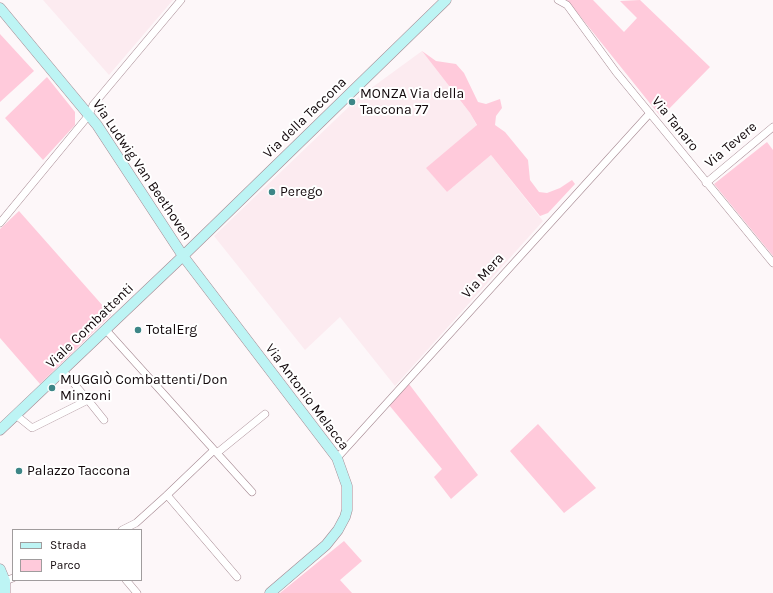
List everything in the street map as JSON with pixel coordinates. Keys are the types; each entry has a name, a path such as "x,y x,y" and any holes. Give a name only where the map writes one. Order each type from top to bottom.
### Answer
{"main road":[{"name":"Via della Taccona","path":"183,256 446,0"},
{"name":"Via Ludwig Van Beethoven","path":"0,8 89,115 183,256"},
{"name":"Viale Combattenti","path":"0,430 17,416 183,256"},
{"name":"Via Antonio Melacca","path":"183,256 337,458 347,486 347,510 345,517 336,533 326,545 270,593"},
{"path":"0,569 9,579 5,593"}],"street":[{"path":"0,223 89,115 93,105 181,0"},
{"name":"Via Tanaro","path":"558,0 567,5 616,72 773,263"},
{"name":"Via Mera","path":"337,458 650,113"},
{"name":"Via Tevere","path":"706,183 773,127"},
{"path":"106,330 252,492"},
{"path":"63,371 104,420"},
{"path":"17,416 32,428 88,400"},
{"path":"124,529 136,523 215,451 265,414"},
{"path":"167,496 237,577"},
{"path":"127,581 137,593"}],"shaded area":[{"path":"43,0 173,0 109,75"},
{"path":"422,51 470,113 477,126 427,168 447,192 491,155 543,221 395,386 340,317 305,350 214,236 359,97"}],"green space":[{"path":"567,0 593,0 624,32 637,18 620,1 640,0 710,67 661,117"},
{"path":"0,34 34,71 0,102"},
{"path":"422,51 436,61 456,64 464,73 478,102 486,104 500,99 502,108 496,116 495,125 505,132 528,160 530,180 539,192 547,193 560,188 572,180 575,184 548,213 540,216 491,155 447,192 426,168 477,125 470,113"},
{"path":"47,77 75,112 75,125 43,160 5,118"},
{"path":"767,142 773,150 773,256 714,184"},
{"path":"19,211 111,315 40,384 0,338 0,229"},
{"path":"409,384 478,475 451,499 434,477 442,469 389,405"},
{"path":"538,424 596,488 564,513 510,451"},
{"path":"344,541 362,561 340,580 352,593 280,593"}],"place":[{"name":"MONZA Via della Taccona 77","path":"352,102"},
{"name":"Perego","path":"272,192"},
{"name":"TotalErg","path":"138,330"},
{"name":"MUGGIÒ Combattenti/Don Minzoni","path":"52,388"},
{"name":"Palazzo Taccona","path":"19,471"}]}
